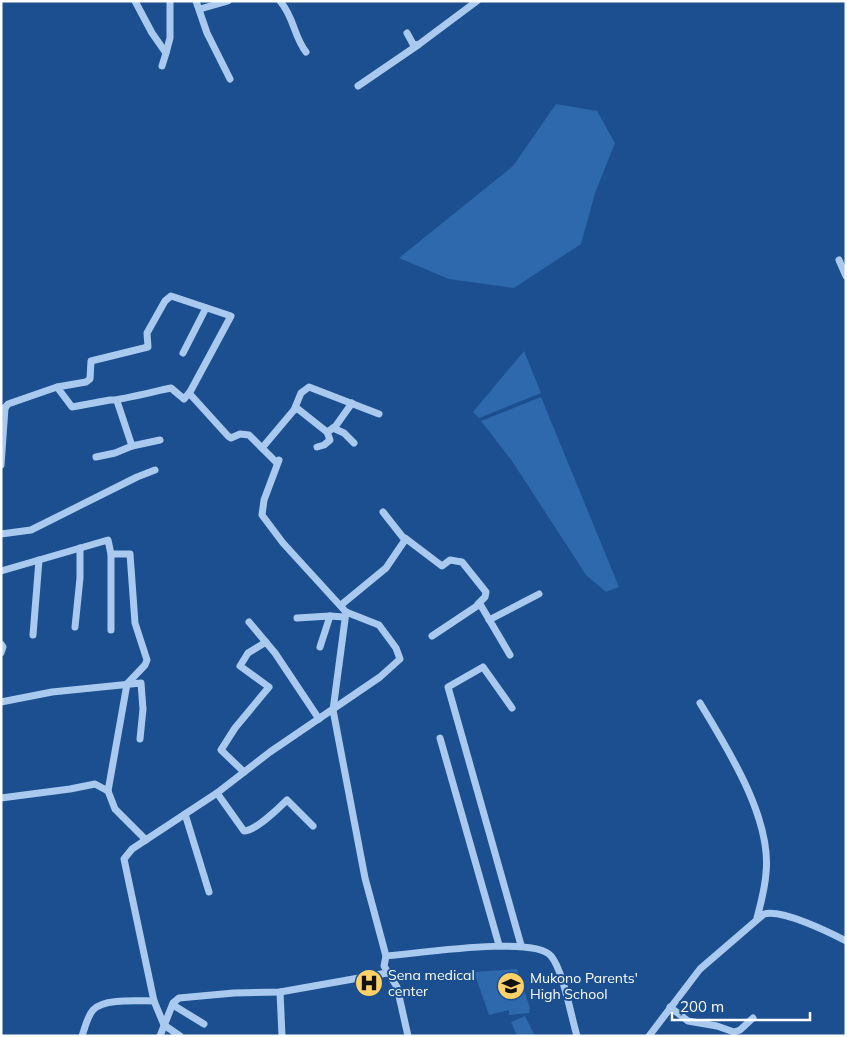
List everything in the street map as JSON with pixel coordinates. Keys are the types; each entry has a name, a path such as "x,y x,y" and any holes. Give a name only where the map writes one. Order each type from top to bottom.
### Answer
{"street":[{"path":"136,1 166,53"},
{"path":"162,66 170,38 170,1"},
{"path":"196,1 207,33 230,79"},
{"path":"200,9 228,1"},
{"path":"280,1 292,19 299,39 298,42 306,52"},
{"path":"358,86 439,32 477,1"},
{"path":"407,32 414,44 418,45"},
{"path":"839,260 846,276"},
{"path":"1,465 3,410 8,404 57,386 86,382 90,379 91,361 148,346 147,333 167,298 171,296 231,316 184,399 171,388 127,396 117,401 110,400 72,407 57,386"},
{"path":"183,353 206,308"},
{"path":"262,448 294,410 301,393 309,387 379,414"},
{"path":"189,393 228,436 249,435 278,462 262,505 262,515 283,543 341,605 345,614 333,710 365,878 386,956 384,966 399,992 408,1036"},
{"path":"117,401 132,446"},
{"path":"317,447 328,442 330,430 352,403"},
{"path":"294,410 298,409 330,430 344,433 354,443"},
{"path":"96,457 160,440"},
{"path":"1,534 31,530 137,477 155,470"},
{"path":"383,512 404,538 442,566 450,560 462,562 486,592 485,597 478,604 432,636"},
{"path":"341,605 386,568 404,538"},
{"path":"1,571 108,540 111,554 111,630"},
{"path":"75,627 80,578 80,548"},
{"path":"111,554 130,554 135,623 146,660 145,665 127,684 127,693 108,791 115,809 146,840"},
{"path":"34,635 39,560"},
{"path":"489,620 539,594"},
{"path":"478,604 510,655"},
{"path":"180,1036 164,1025 154,1001 124,859 128,852 217,793 380,677 400,659 396,648 379,625 345,614 298,618"},
{"path":"320,647 330,616"},
{"path":"249,622 266,642 319,719"},
{"path":"244,772 221,750 235,728 269,687 240,666 248,653 266,642"},
{"path":"1,644 3,647 1,653"},
{"path":"512,708 483,667 448,687 521,945"},
{"path":"1,702 52,692 143,684 140,739"},
{"path":"700,703 739,770 759,821 765,847 766,872 757,919"},
{"path":"440,738 499,945"},
{"path":"1,798 70,790 95,784 108,791"},
{"path":"217,793 244,831 251,829 280,809 288,800 313,826"},
{"path":"185,814 209,892"},
{"path":"649,1036 700,969 764,914 772,912 822,929 846,941"},
{"path":"386,956 499,945 521,945 542,949 556,963 577,1036"},
{"path":"160,1036 173,1005 176,1000 182,998 234,993 280,992 387,973"},
{"path":"280,992 282,1036"},
{"path":"82,1036 90,1016 96,1008 117,1001 154,1001"},
{"path":"173,1005 204,1024"},
{"path":"670,1007 688,1021 716,1026 734,1032 740,1030 753,1018"}],"shaded area":[{"path":"556,104 597,111 615,143 595,193 581,244 514,288 449,279 399,258 513,166"},
{"path":"524,351 541,393 479,418 473,412"},
{"path":"541,397 619,587 606,592 586,575 512,461 481,421"},
{"path":"517,969 530,1008 529,1013 509,1015 509,1010 489,1015 474,972"},
{"path":"525,1016 535,1036 517,1036 511,1022"}],"place":[{"name":"Sena medical center","path":"369,983"},
{"name":"Mukono Parents' High School","path":"511,986"}]}
